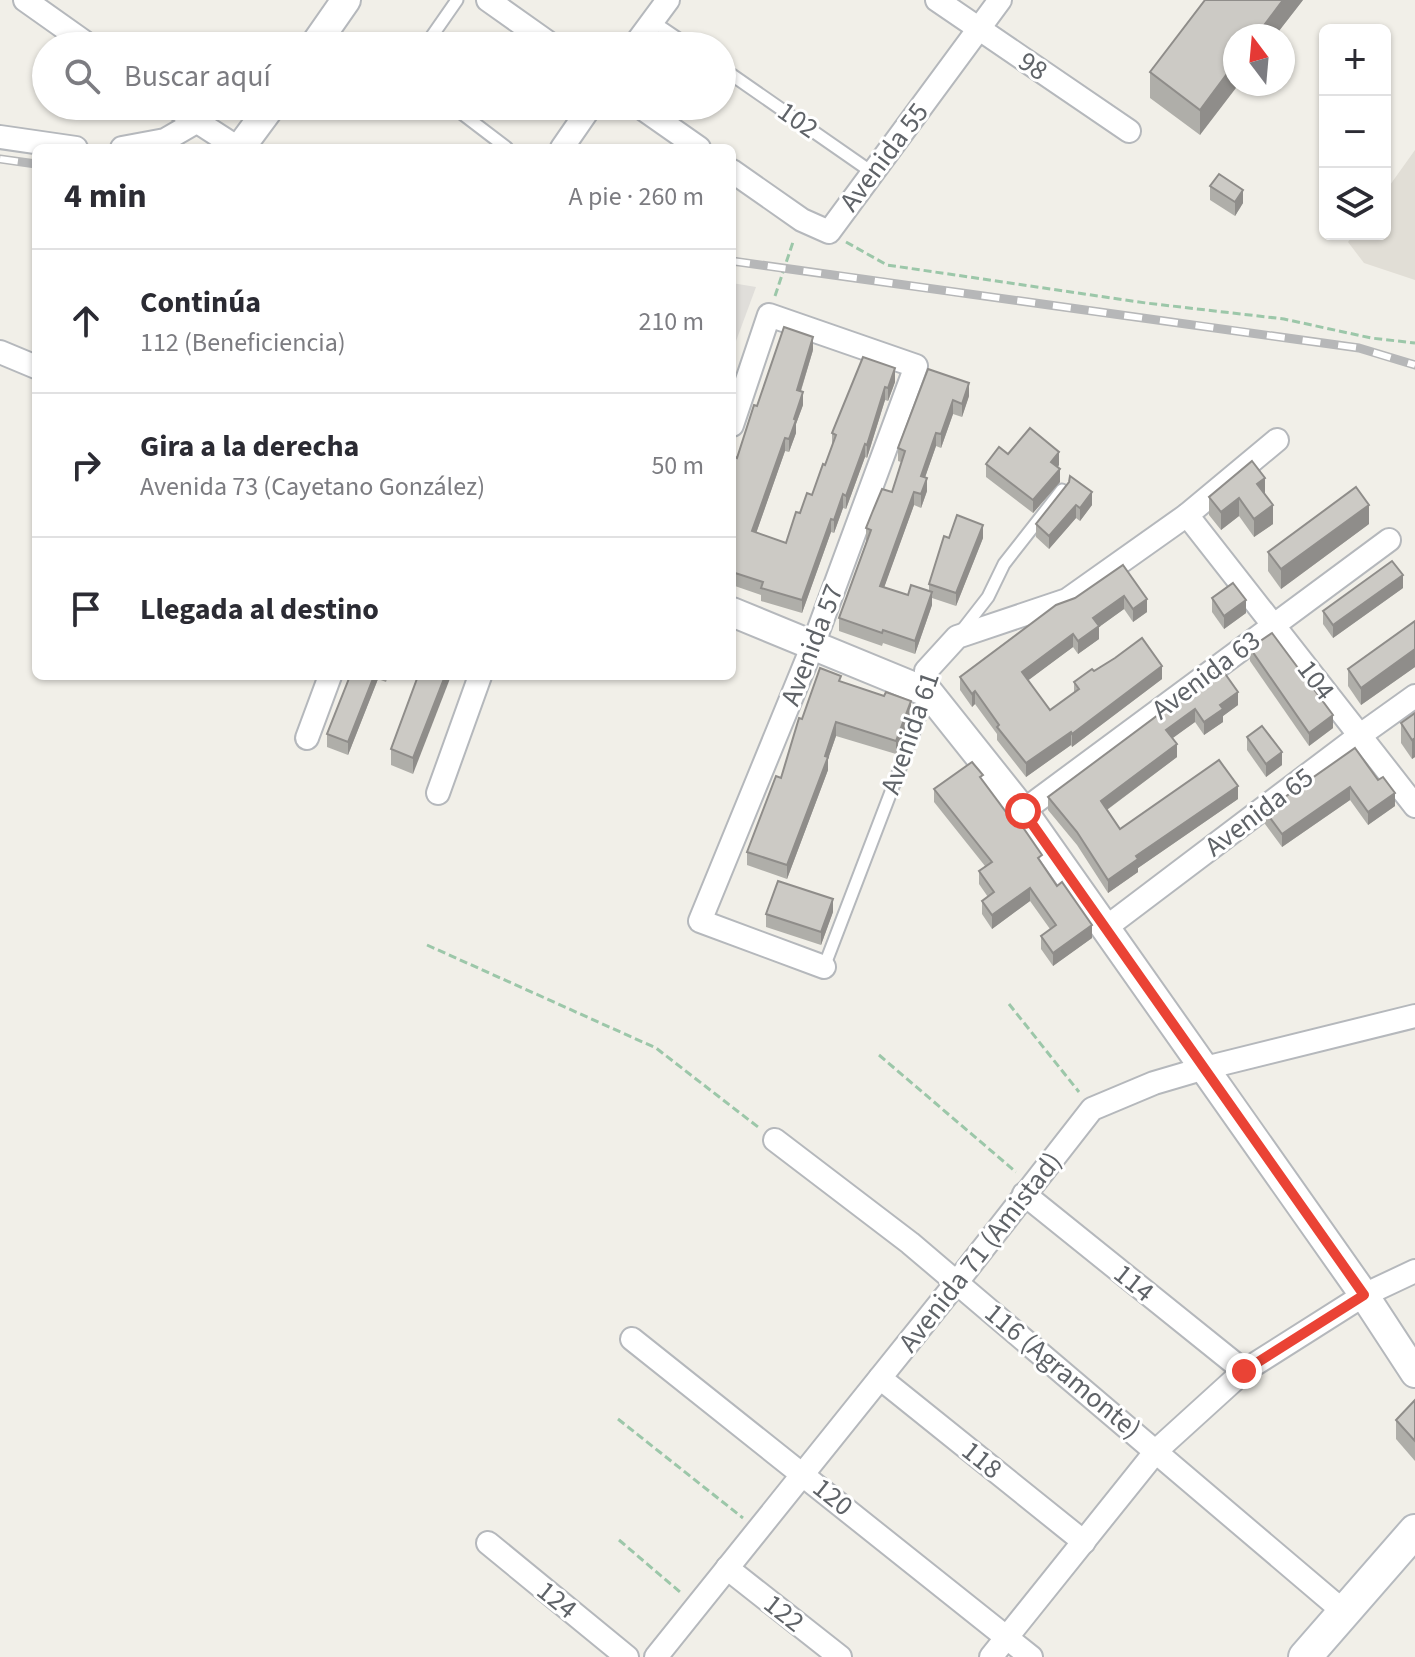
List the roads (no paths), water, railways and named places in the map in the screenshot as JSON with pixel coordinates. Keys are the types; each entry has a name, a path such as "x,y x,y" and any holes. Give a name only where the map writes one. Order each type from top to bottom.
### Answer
{"main road":[{"path":"1305,1657 1415,1531"}],"street":[{"path":"25,0 70,32"},
{"path":"324,32 346,0"},
{"path":"488,0 533,32"},
{"path":"644,32 668,0"},
{"name":"98","path":"937,0 1129,131"},
{"name":"Avenida 55","path":"736,174 802,220 829,232 1000,0"},
{"path":"193,120 232,144"},
{"path":"242,144 260,120"},
{"path":"565,144 581,120"},
{"path":"659,120 693,144"},
{"path":"144,144 165,140 196,122"},
{"path":"0,137 48,144"},
{"name":"Avenida 57","path":"736,413 769,315 916,366 813,645 700,921 824,967"},
{"path":"0,352 32,365"},
{"name":"Avenida 61","path":"929,693 926,671 957,637 1067,600 1187,515 1277,440"},
{"name":"104","path":"1187,515 1415,806"},
{"name":"Avenida 63","path":"1023,811 1389,540"},
{"path":"736,614 929,693 1023,811 1364,1295 1415,1373"},
{"path":"307,738 329,680"},
{"path":"438,793 479,680"},
{"name":"Avenida 65","path":"1104,929 1415,696"},
{"name":"Avenida 71 (Amistad)","path":"656,1657 1092,1109 1154,1083 1205,1068 1415,1016"},
{"name":"116 (Agramonte)","path":"775,1140 910,1243 1343,1611"},
{"name":"114","path":"1028,1190 1244,1371"},
{"path":"991,1657 1157,1450 1244,1371 1364,1295 1415,1271"},
{"name":"120","path":"632,1339 1031,1657"},
{"name":"118","path":"880,1378 1084,1542"},
{"name":"124","path":"488,1543 627,1657"},
{"name":"122","path":"727,1568 840,1657"}],"lane":[{"path":"435,32 457,0"},
{"path":"652,21 668,32"},
{"name":"102","path":"736,78 873,173"},
{"path":"470,120 502,144"},
{"path":"957,637 988,597 1004,564 1062,490"},
{"name":"Avenida 61","path":"824,967 929,693"}],"railway":[{"path":"0,159 32,163"},
{"path":"736,262 1359,348 1415,365"}]}
